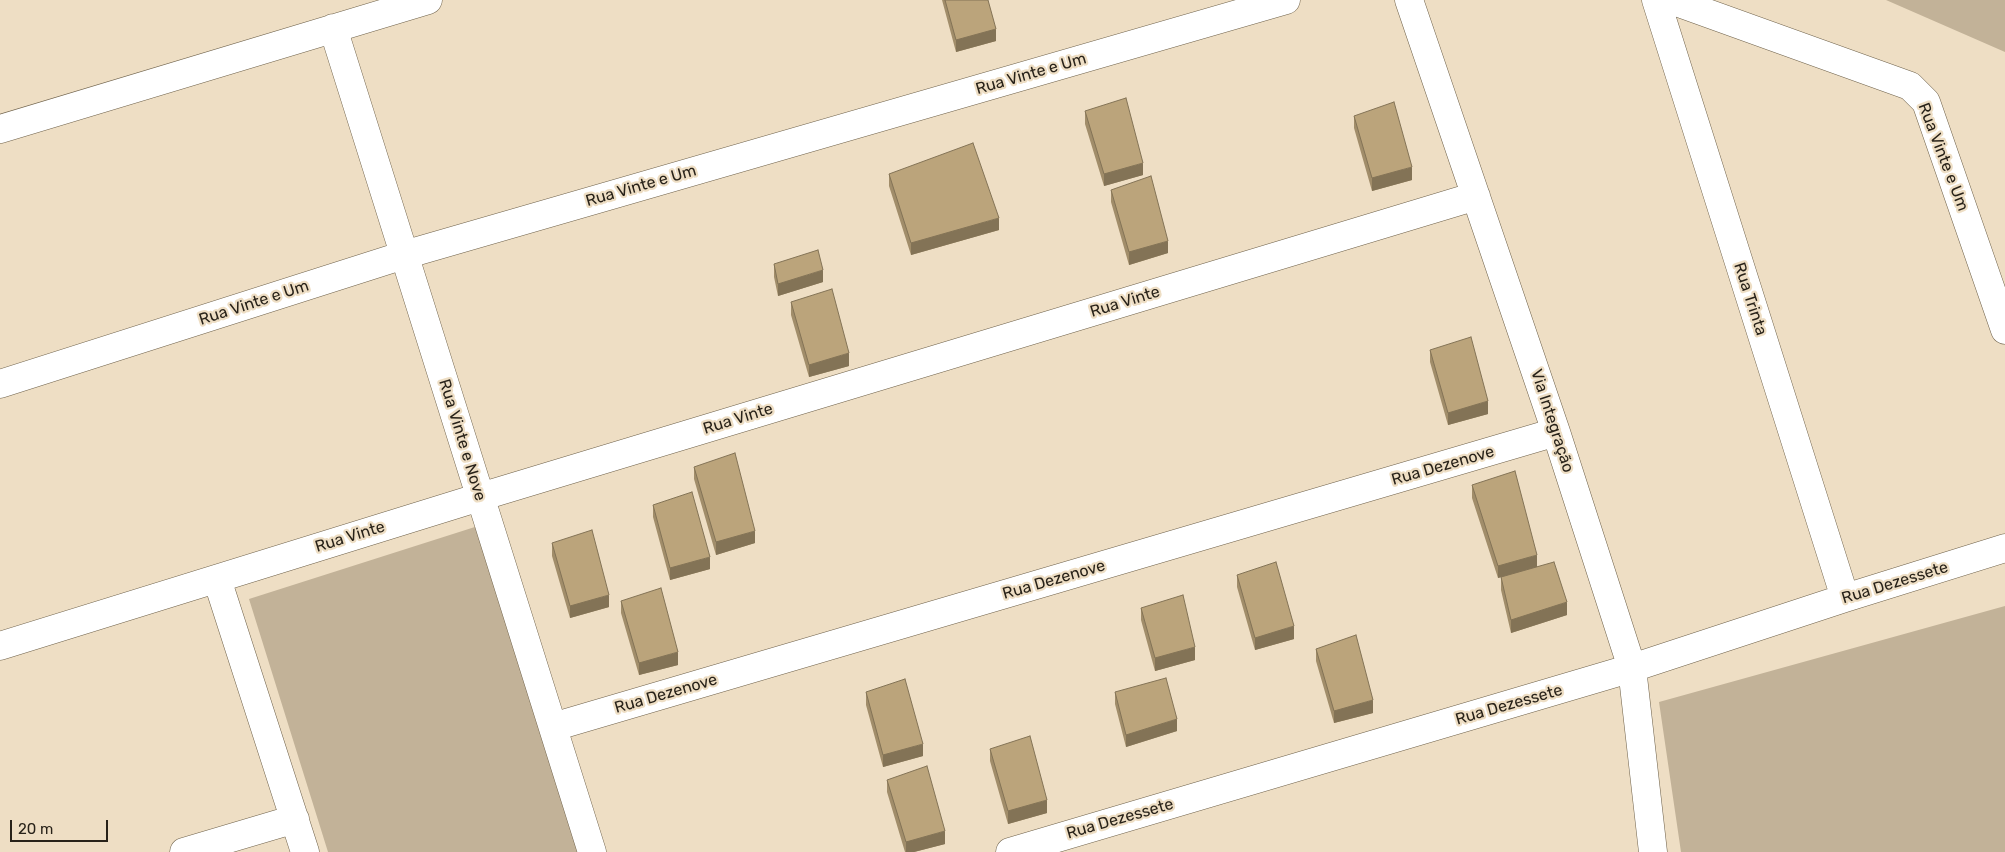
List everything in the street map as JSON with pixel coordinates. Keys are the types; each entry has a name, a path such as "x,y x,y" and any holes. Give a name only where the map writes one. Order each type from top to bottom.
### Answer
{"street":[{"path":"0,129 428,0"},
{"name":"Rua Vinte e Um","path":"0,384 404,255 1286,0"},
{"name":"Via Integração","path":"1409,0 1556,432 1632,668 1653,852"},
{"name":"Rua Trinta","path":"1656,0 1845,598"},
{"name":"Rua Vinte e Um","path":"1671,0 1910,86 1926,102 2005,330"},
{"name":"Rua Vinte e Nove","path":"333,28 592,852"},
{"name":"Rua Vinte","path":"0,646 480,497 1476,196"},
{"name":"Rua Dezenove","path":"553,727 1556,432"},
{"name":"Rua Dezessete","path":"1010,852 1632,668 2005,548"},
{"path":"217,579 305,852"},
{"path":"184,852 295,819"}],"shaded area":[{"path":"1886,0 2005,0 2005,52"},
{"path":"478,526 581,852 328,852 249,599"},
{"path":"2005,606 2005,852 1681,852 1659,702"}],"building":[{"path":"945,0 988,0 996,29 956,40"},
{"path":"1126,98 1143,163 1104,174 1085,111"},
{"path":"1394,102 1412,167 1372,178 1354,116"},
{"path":"973,143 999,218 911,243 889,174"},
{"path":"1151,176 1168,241 1129,252 1111,190"},
{"path":"818,250 823,270 778,284 774,264"},
{"path":"832,289 849,353 809,365 791,302"},
{"path":"1471,337 1488,401 1448,413 1430,350"},
{"path":"735,453 755,531 716,542 694,467"},
{"path":"1515,471 1537,555 1498,566 1472,485"},
{"path":"692,492 710,557 670,568 653,505"},
{"path":"592,530 609,595 570,606 552,543"},
{"path":"1276,562 1294,626 1255,638 1237,575"},
{"path":"1554,562 1567,602 1511,620 1501,577"},
{"path":"661,588 678,652 639,663 621,601"},
{"path":"1183,595 1195,647 1155,658 1141,608"},
{"path":"1356,635 1373,700 1334,711 1316,649"},
{"path":"1166,678 1177,719 1126,735 1115,692"},
{"path":"905,679 923,744 883,755 866,692"},
{"path":"1030,736 1047,800 1008,811 990,749"},
{"path":"927,766 945,831 906,842 887,780"}]}
